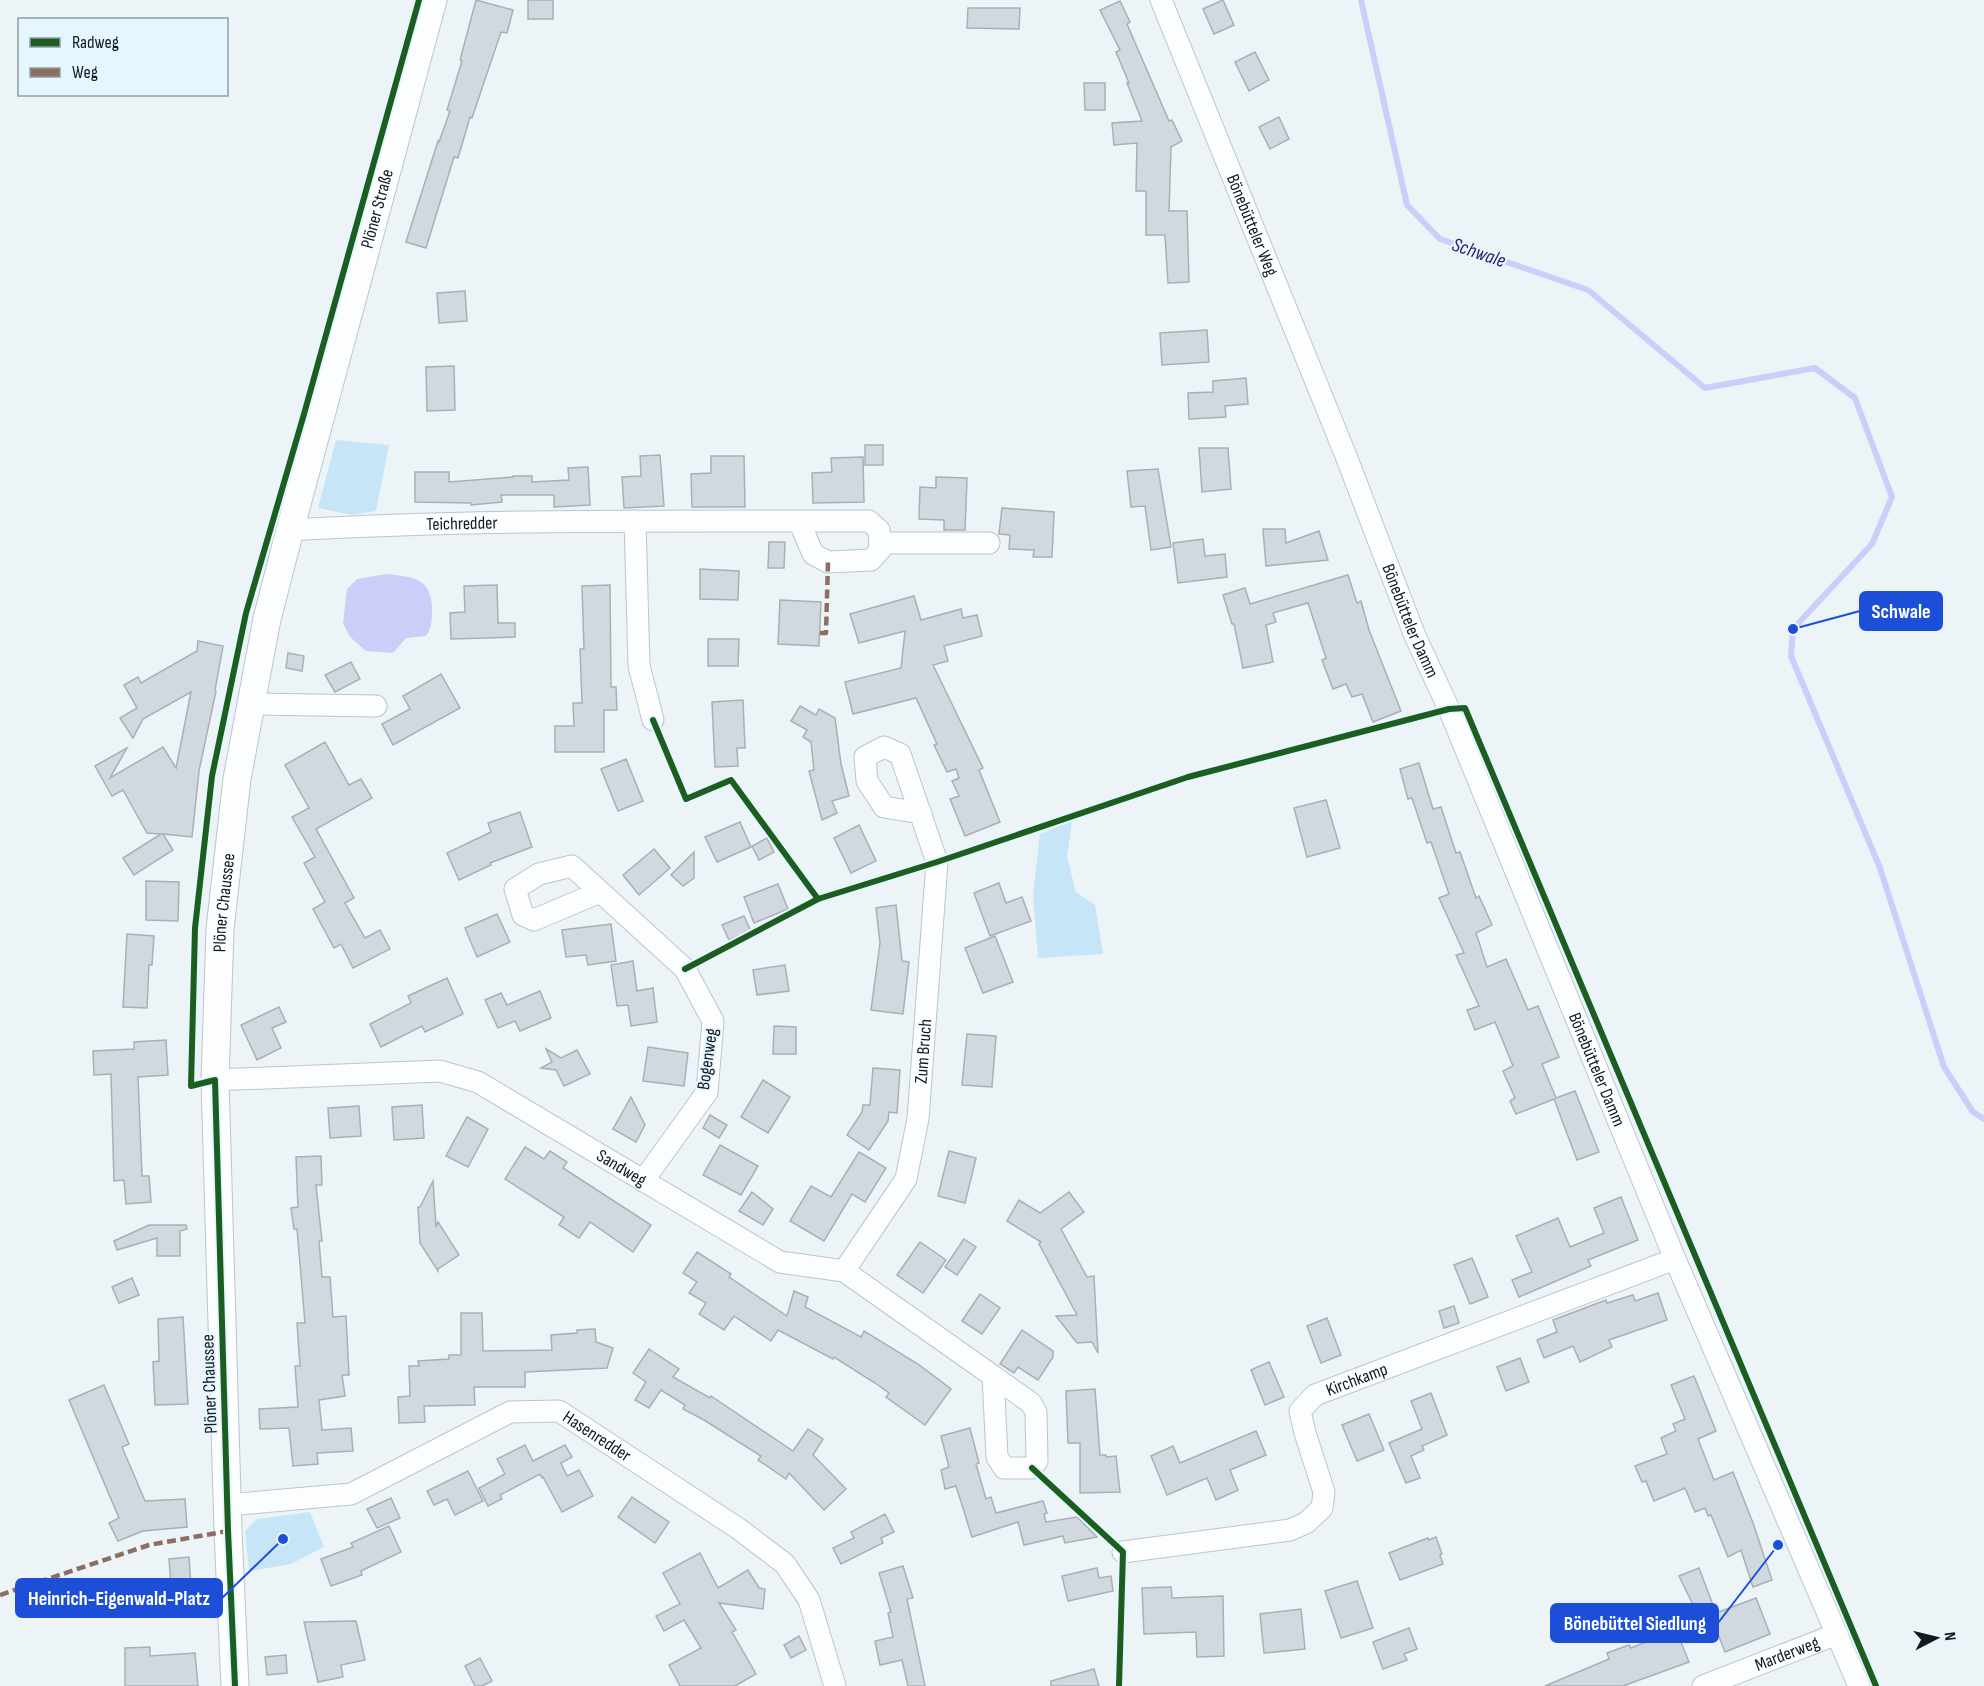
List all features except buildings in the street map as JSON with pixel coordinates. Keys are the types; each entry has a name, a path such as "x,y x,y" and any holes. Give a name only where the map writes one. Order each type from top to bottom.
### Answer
{"main road":[{"name":"Plöner Straße","path":"320,417 433,0"},
{"name":"Plöner Chaussee","path":"235,1686 227,1505 215,1080 220,929 237,779 267,619 320,417"}],"street":[{"name":"Bönebütteler Weg","path":"1161,0 1343,450"},
{"name":"Bönebütteler Damm","path":"1343,450 1415,636 1449,709 1675,1259 1859,1686"},
{"name":"Teichredder","path":"290,530 375,525 635,521 868,521 879,530 881,543"},
{"path":"635,521 639,666 653,720"},
{"path":"799,521 813,554 828,562 871,560 880,550 881,543 989,543"},
{"path":"251,704 375,706"},
{"name":"Zum Bruch","path":"844,1271 906,1179 918,1119 937,862 921,813"},
{"name":"Bogenweg","path":"600,892 685,969 713,1021 707,1092 644,1181"},
{"name":"Sandweg","path":"215,1080 440,1071 478,1082 780,1262 844,1271 993,1376"},
{"name":"Kirchkamp","path":"1123,1552 1290,1530 1306,1523 1322,1508 1324,1492 1299,1411 1315,1395 1675,1259"},
{"name":"Hasenredder","path":"227,1505 351,1494 510,1412 559,1411 739,1529 785,1564 808,1600 835,1686"},
{"name":"Marderweg","path":"1703,1686 1837,1634"}],"shaded area":[{"path":"336,440 389,445 376,511 352,515 318,508"},
{"path":"1072,821 1067,857 1076,892 1095,905 1103,954 1038,958 1033,895 1040,834"},
{"path":"310,1512 324,1547 291,1564 249,1571 245,1531 257,1519"}],"water":[{"path":"387,574 413,578 425,585 431,599 431,626 426,636 406,638 393,653 366,651 350,637 343,623 347,589 357,579"}],"waterway":[{"name":"Schwale","path":"1361,0 1407,205 1440,239 1588,290 1705,388 1815,368 1855,398 1892,497 1872,544 1793,629 1791,656 1880,868 1944,1067 1973,1112 1984,1119"}],"marked path":[{"path":"820,633 826,633 828,562"},
{"path":"0,1595 149,1545 228,1531"}],"cycle path":[{"path":"235,1686 228,1531 215,1080 191,1086 195,928 212,776 246,613 419,0"},
{"path":"685,969 818,899 937,862 1188,777 1449,709 1465,708 1876,1686"},
{"path":"653,720 686,799 731,780 818,899"},
{"path":"1032,1468 1123,1552 1119,1686"}],"place":[{"name":"Schwale","path":"1793,629"},
{"name":"Heinrich-Eigenwald-Platz","path":"283,1539"},
{"name":"Bönebüttel Siedlung","path":"1778,1545"}]}
